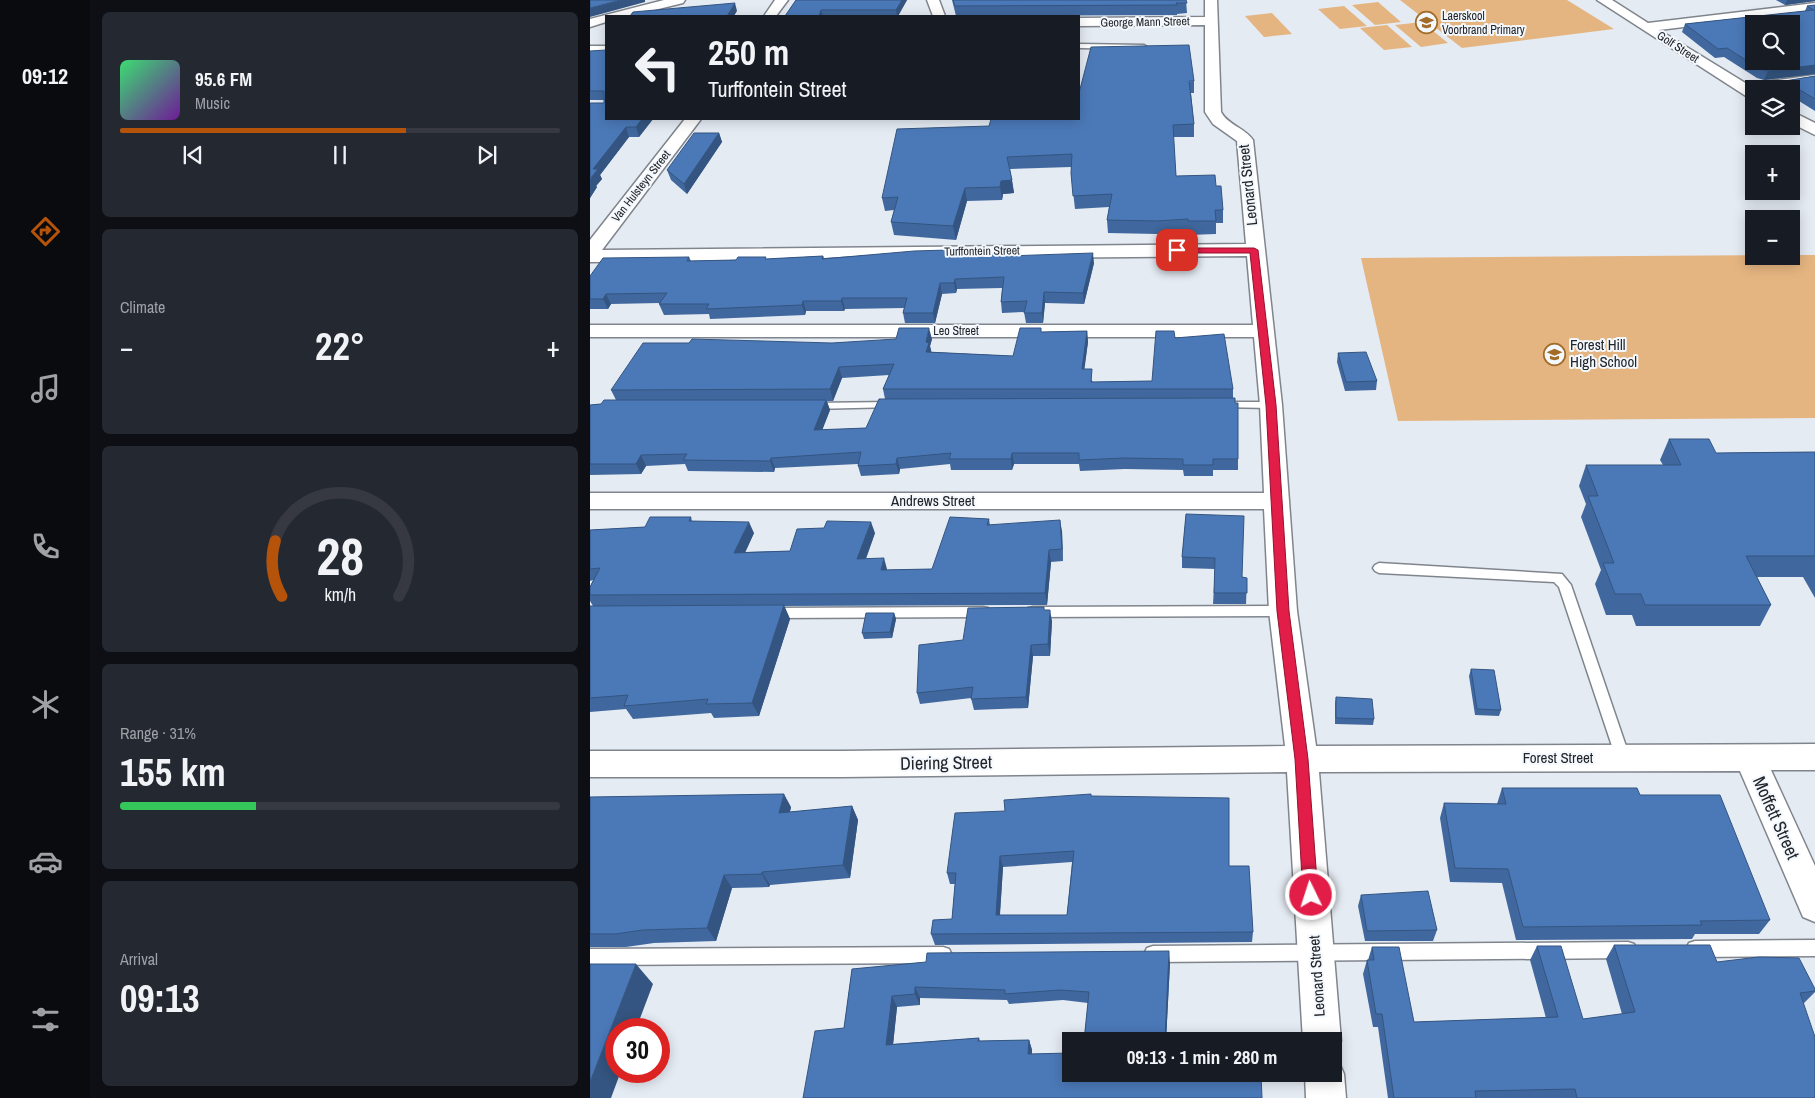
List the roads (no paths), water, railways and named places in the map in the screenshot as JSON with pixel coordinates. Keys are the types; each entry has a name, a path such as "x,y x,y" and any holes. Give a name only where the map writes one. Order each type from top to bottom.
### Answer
{"street":[{"path":"619,15 679,0"},
{"path":"771,15 782,0"},
{"path":"933,0 939,15"},
{"name":"Golf Street","path":"1602,0 1745,90"},
{"path":"1647,27 1815,7"},
{"name":"George Mann Street","path":"1080,22 1212,10"},
{"name":"Leonard Street","path":"1212,10 1213,112 1218,120 1245,140 1254,250 1271,405 1283,611 1302,759 1321,1032"},
{"path":"590,23 605,18"},
{"path":"590,50 605,50"},
{"path":"1800,82 1815,79"},
{"name":"Van Hulsteyn Street","path":"590,255 692,120"},
{"path":"1800,121 1815,130"},
{"name":"Turffontein Street","path":"590,255 1254,250"},
{"name":"Leo Street","path":"590,331 1262,331"},
{"name":"Andrews Street","path":"590,501 1277,501"},
{"name":"Forest Street","path":"1302,759 1815,757"},
{"name":"Moffett Street","path":"1750,758 1815,905"},
{"name":"Diering Street","path":"590,764 842,764 1302,759"},
{"path":"1325,1082 1326,1098"}],"lane":[{"path":"1080,46 1149,47"},
{"path":"1212,405 1271,405"},
{"path":"796,406 905,406"},
{"path":"1379,568 1551,577 1560,580 1566,585 1623,758"},
{"path":"1017,612 1283,611"},
{"path":"760,613 997,612"},
{"path":"1675,950 1815,948"},
{"path":"1137,954 1645,950"},
{"path":"590,957 959,955"}],"place":[{"name":"Laerskool Voorbrand Primary","path":"1426,23"},
{"name":"Forest Hill High School","path":"1554,354"}]}
